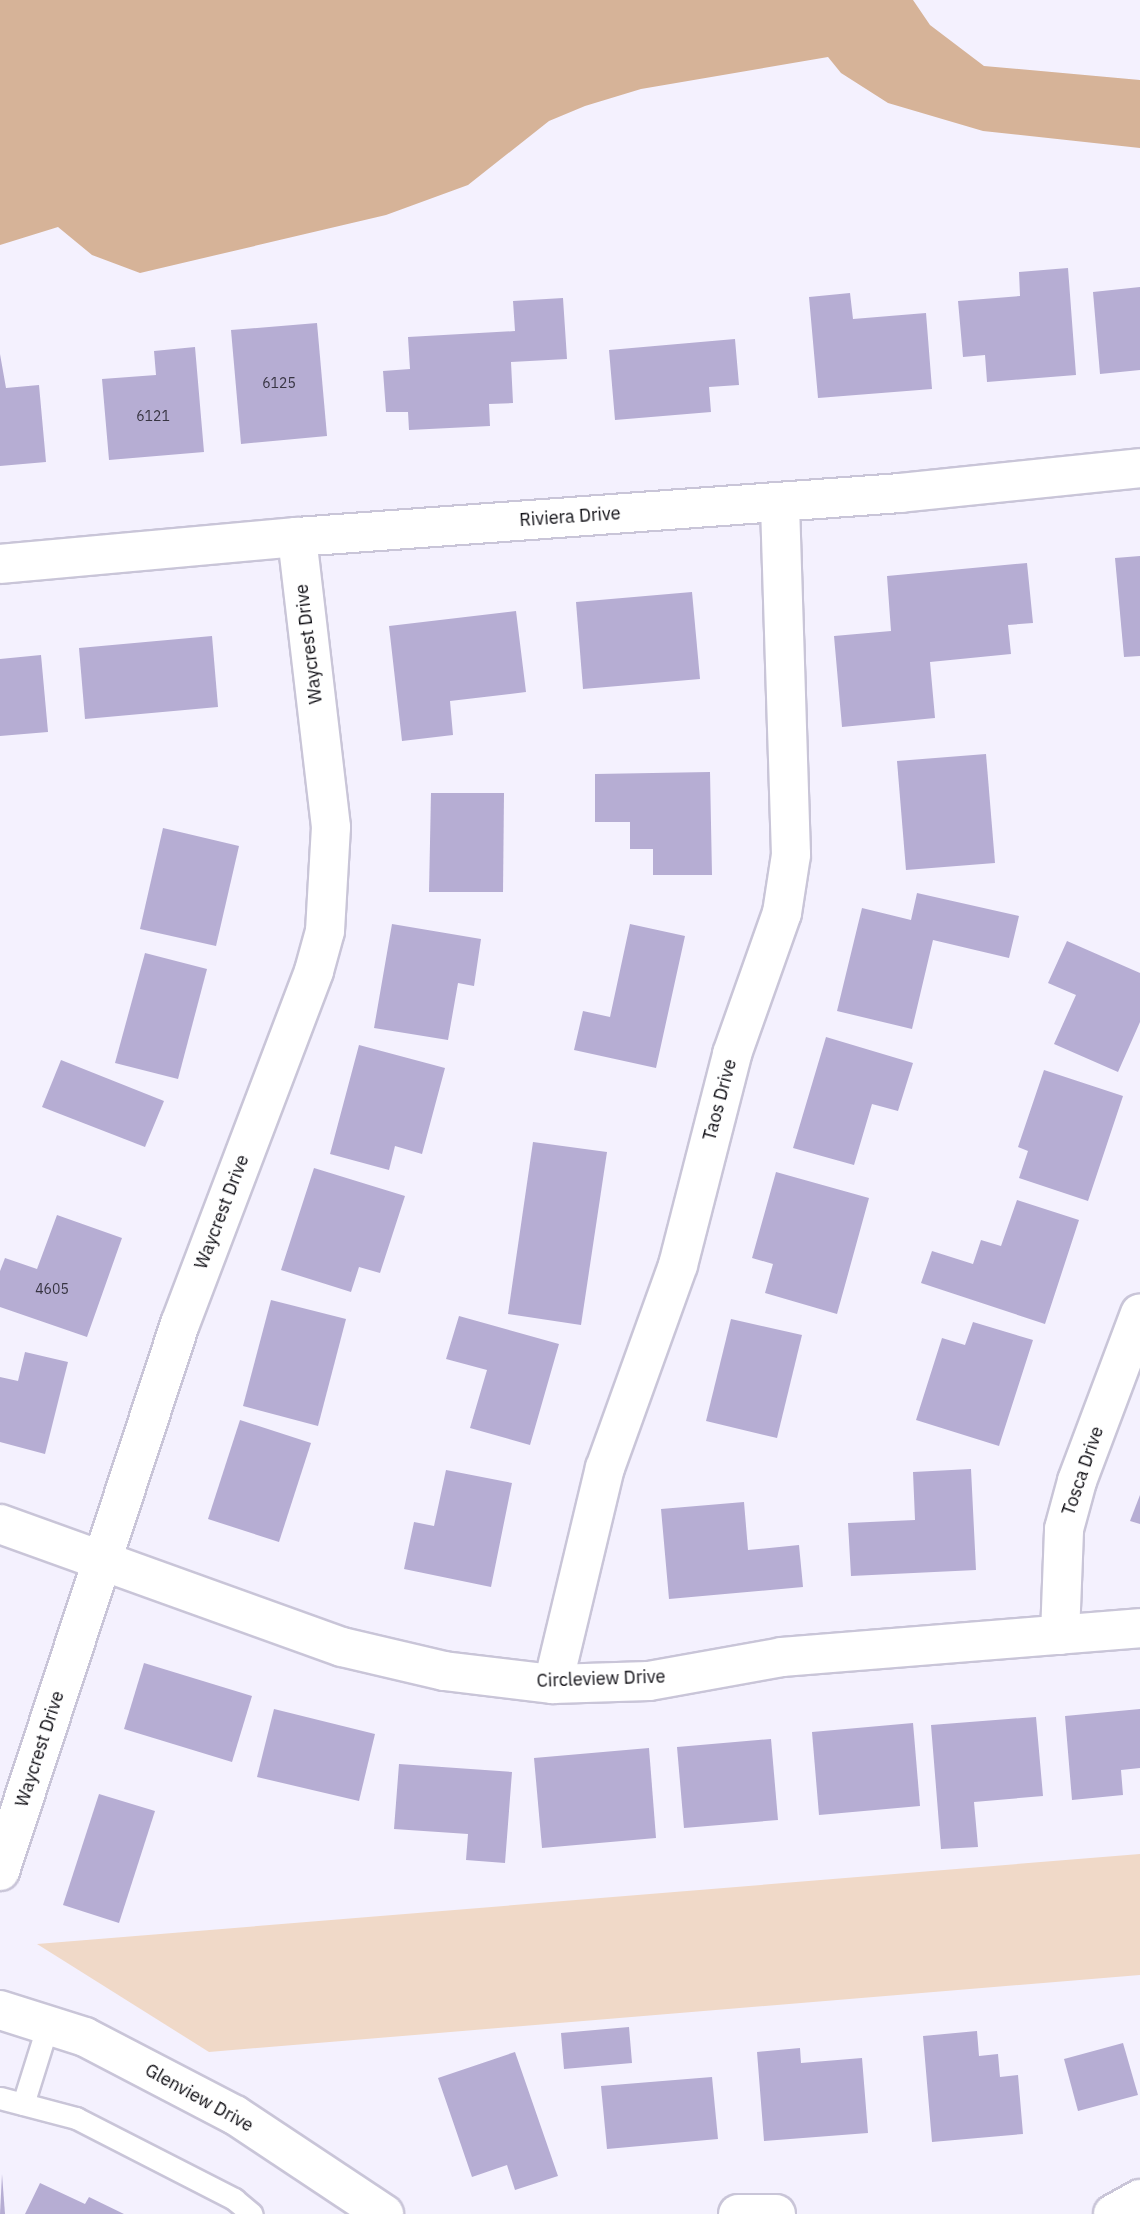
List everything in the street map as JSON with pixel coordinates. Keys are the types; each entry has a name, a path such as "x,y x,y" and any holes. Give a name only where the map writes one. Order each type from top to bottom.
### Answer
{"street":[{"name":"Riviera Drive","path":"0,564 297,537 780,502 1140,468"},
{"name":"Taos Drive","path":"553,1684 605,1468 678,1265 732,1054 782,913 791,856 780,502"},
{"name":"Waycrest Drive","path":"0,1871 180,1324 314,971 325,931 331,827 297,537"},
{"name":"Tosca Drive","path":"1060,1635 1064,1529 1077,1481 1140,1313"},
{"name":"Circleview Drive","path":"0,1524 342,1647 444,1671 553,1684 649,1681 782,1657 1140,1628"},
{"name":"Glenview Drive","path":"0,2010 85,2037 234,2115 384,2214"},
{"path":"1113,2214 1140,2199"},
{"path":"738,2214 776,2214"}],"lane":[{"path":"23,2104 48,2024"},
{"path":"0,2098 76,2118 234,2199 253,2214"}],"shaded area":[{"path":"0,0 913,0 930,25 984,66 1140,80 1140,148 983,131 888,103 841,73 828,57 641,89 585,106 549,121 468,185 386,215 140,273 92,255 58,227 0,245"},
{"path":"1140,1854 1140,1975 209,2052 37,1944"}],"building":[{"path":"1068,268 1076,375 987,382 985,355 963,357 958,301 1020,296 1019,272"},
{"path":"1140,287 1140,370 1100,374 1093,292"},
{"path":"850,293 853,319 926,313 932,389 818,398 809,297"},
{"path":"563,298 567,359 511,362 513,403 489,404 490,426 409,430 408,412 386,412 383,371 410,369 408,337 515,331 513,301"},
{"path":"317,323 327,436 241,444 231,330"},
{"path":"735,339 739,385 709,387 711,412 615,420 609,350"},
{"path":"195,347 204,452 109,460 102,379 156,375 154,351"},
{"path":"0,354 6,388 39,385 46,462 0,466"},
{"path":"1140,556 1140,656 1124,657 1115,558"},
{"path":"1027,563 1033,623 1008,625 1011,654 930,662 935,718 842,727 834,636 891,631 887,576"},
{"path":"692,592 700,679 583,689 576,602"},
{"path":"516,611 526,692 450,701 453,735 402,741 389,626"},
{"path":"212,636 218,707 85,719 79,648"},
{"path":"41,655 48,732 0,736 0,659"},
{"path":"986,754 995,863 906,870 897,761"},
{"path":"710,772 712,875 653,875 653,849 630,849 630,822 595,822 595,774"},
{"path":"431,793 504,793 503,892 429,892"},
{"path":"163,828 239,846 216,946 140,929"},
{"path":"917,893 1019,916 1009,958 933,940 912,1029 837,1011 862,908 911,920"},
{"path":"392,924 481,939 474,986 458,983 448,1040 374,1028"},
{"path":"630,924 685,936 656,1068 574,1050 583,1011 610,1017"},
{"path":"1067,941 1140,973 1140,1022 1118,1072 1054,1044 1076,995 1048,983"},
{"path":"145,953 207,969 178,1079 115,1063"},
{"path":"826,1037 913,1063 898,1111 872,1104 854,1165 793,1148"},
{"path":"359,1045 445,1068 422,1154 395,1146 389,1170 330,1154"},
{"path":"61,1060 164,1101 145,1147 42,1107"},
{"path":"1044,1070 1123,1096 1088,1201 1019,1178 1028,1151 1018,1147"},
{"path":"533,1142 607,1152 581,1325 508,1314"},
{"path":"314,1168 405,1196 380,1273 359,1267 351,1292 281,1270"},
{"path":"776,1172 869,1198 837,1314 765,1293 773,1264 752,1258"},
{"path":"1017,1200 1079,1220 1045,1324 921,1283 932,1251 973,1264 981,1240 1001,1246"},
{"path":"57,1215 122,1238 87,1337 0,1307 0,1271 5,1258 37,1269"},
{"path":"271,1300 346,1319 318,1426 243,1406"},
{"path":"459,1316 559,1344 530,1445 470,1428 487,1370 446,1359"},
{"path":"731,1319 802,1335 777,1438 706,1421"},
{"path":"973,1322 1033,1340 999,1446 916,1420 942,1338 965,1345"},
{"path":"25,1352 68,1362 45,1454 0,1442 0,1377 18,1381"},
{"path":"240,1420 311,1443 279,1542 208,1519"},
{"path":"971,1469 976,1570 851,1576 848,1523 915,1520 913,1472"},
{"path":"446,1470 512,1483 491,1587 404,1569 414,1522 434,1526"},
{"path":"1140,1495 1140,1524 1130,1521"},
{"path":"744,1502 748,1550 799,1545 803,1587 669,1599 661,1509"},
{"path":"144,1663 252,1696 232,1762 124,1729"},
{"path":"274,1709 375,1734 359,1801 257,1777"},
{"path":"1140,1709 1140,1768 1121,1770 1123,1795 1072,1800 1065,1716"},
{"path":"1036,1717 1043,1796 974,1802 978,1847 941,1849 931,1725"},
{"path":"913,1723 920,1806 819,1815 812,1732"},
{"path":"771,1739 778,1820 684,1828 677,1747"},
{"path":"649,1748 656,1838 542,1848 534,1758"},
{"path":"399,1764 512,1772 505,1863 466,1860 468,1834 394,1829"},
{"path":"99,1794 155,1811 119,1923 63,1905"},
{"path":"629,2027 632,2063 564,2069 561,2033"},
{"path":"977,2031 979,2056 998,2054 1000,2077 1018,2075 1023,2134 932,2142 923,2036"},
{"path":"1123,2043 1138,2095 1078,2111 1064,2059"},
{"path":"800,2048 801,2063 862,2058 868,2133 764,2141 757,2052"},
{"path":"515,2052 558,2176 515,2190 507,2165 472,2177 438,2078"},
{"path":"712,2077 718,2139 607,2149 601,2086"},
{"path":"2,2174 5,2214 0,2214"},
{"path":"40,2183 85,2204 89,2197 124,2214 25,2214"}]}
